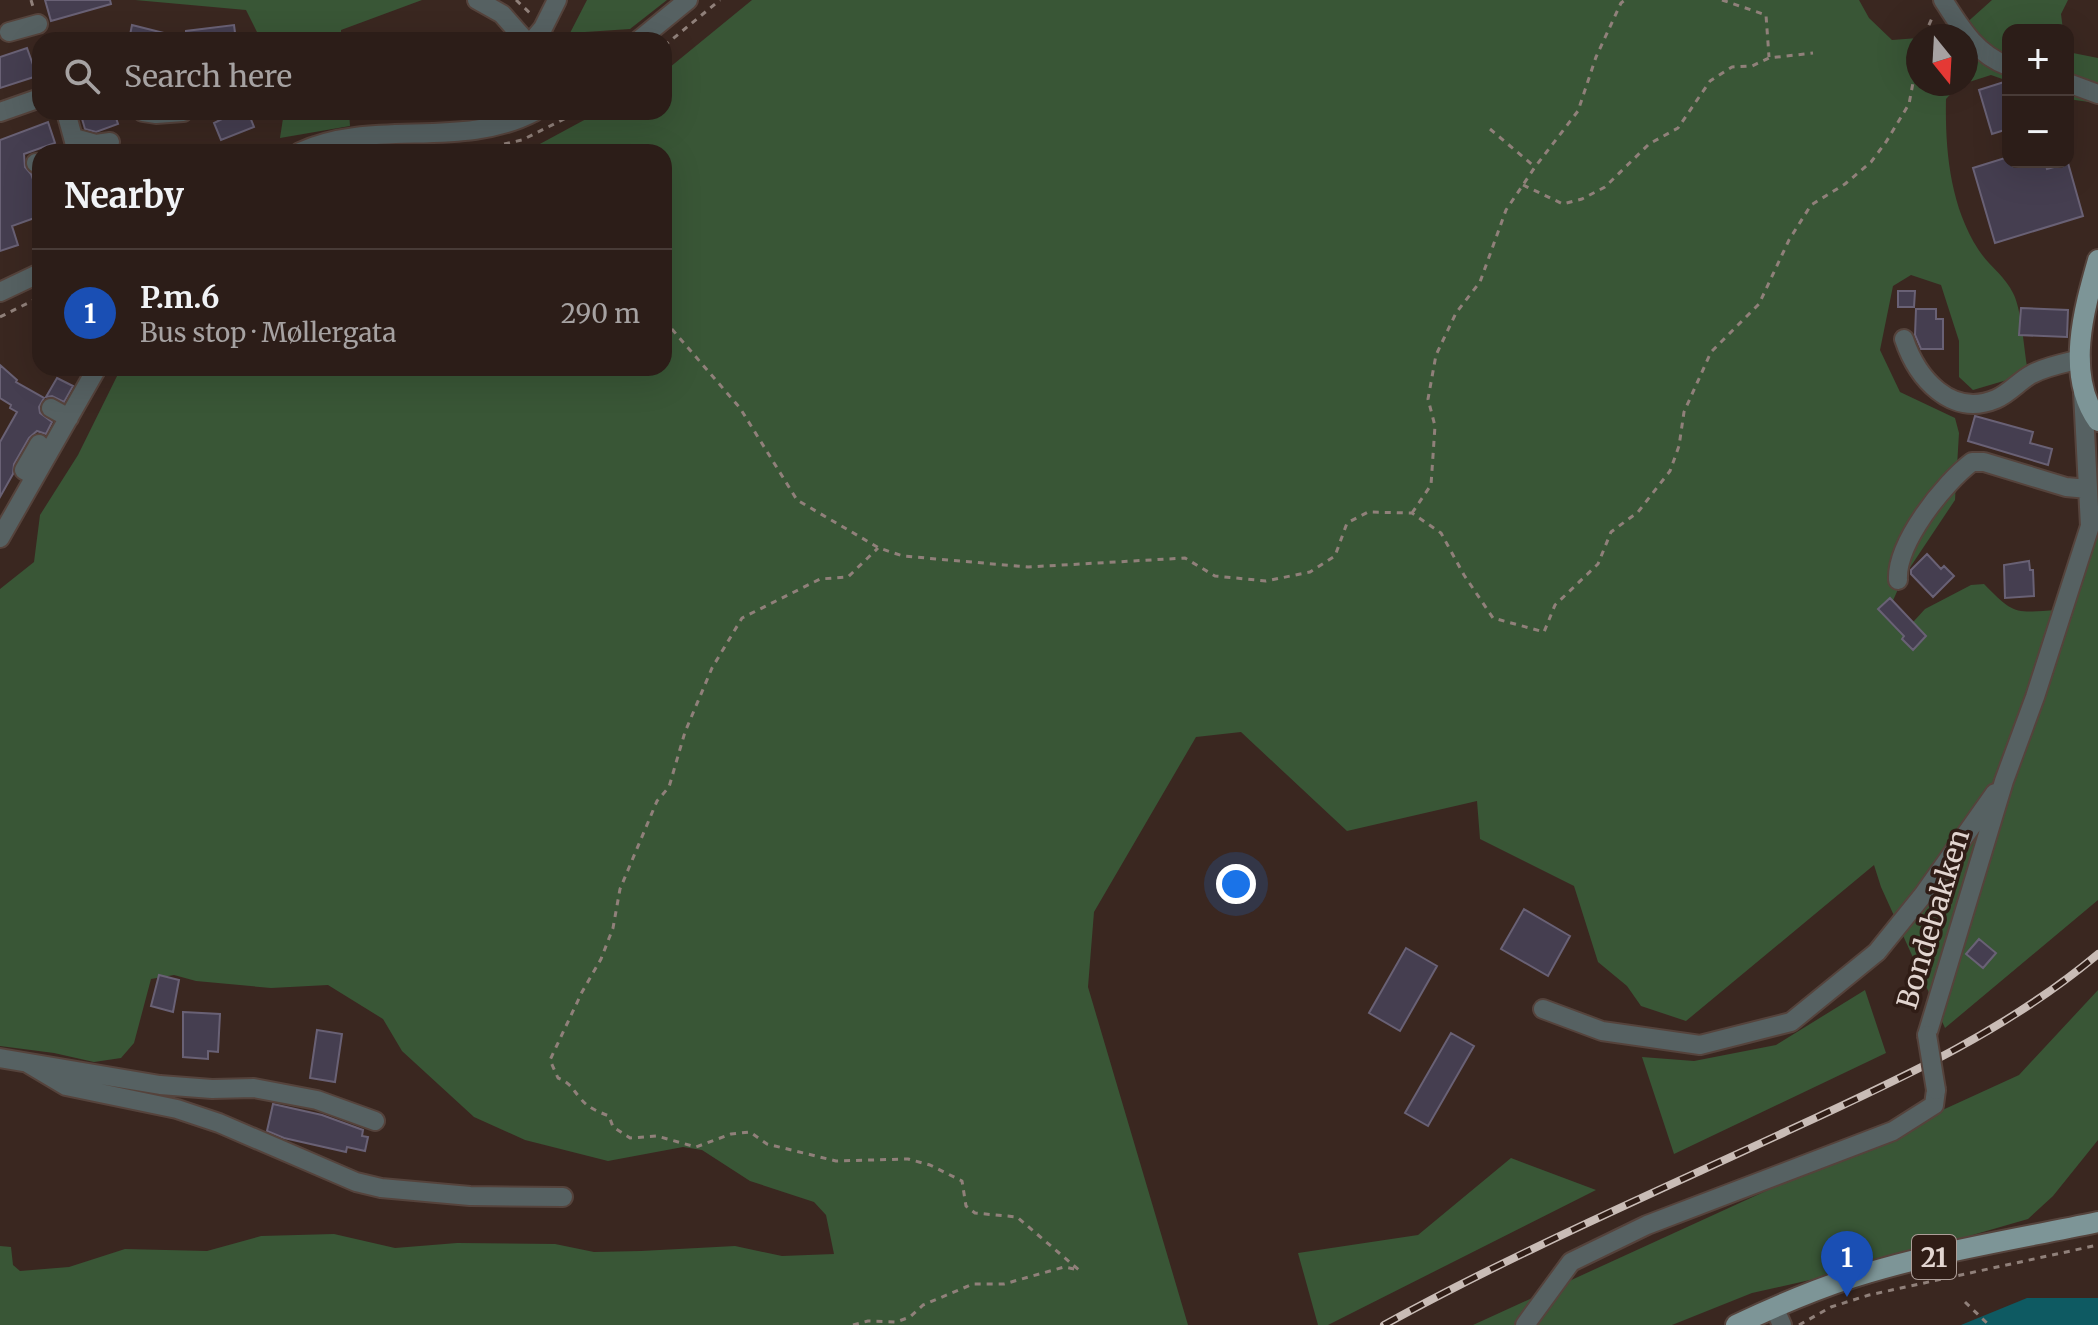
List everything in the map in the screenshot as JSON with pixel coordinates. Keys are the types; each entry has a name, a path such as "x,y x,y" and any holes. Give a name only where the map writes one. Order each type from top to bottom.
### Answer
{"main road":[{"path":"2098,260 2082,319 2081,359 2083,387 2098,421"},
{"name":"21","path":"1736,1325 1778,1316 1855,1276 2098,1222"}],"street":[{"path":"477,0 502,14 518,32"},
{"path":"540,32 557,0"},
{"path":"649,32 688,0"},
{"path":"1943,0 1975,45 2002,64"},
{"path":"9,32 42,24"},
{"path":"2074,85 2098,94"},
{"path":"1,107 32,100"},
{"path":"68,120 75,144"},
{"path":"324,144 359,137 487,129 518,120"},
{"path":"96,144 110,142"},
{"path":"0,292 32,277"},
{"path":"1904,339 1911,359 1937,389 1954,401 1972,406 1996,399 2031,374 2081,359"},
{"path":"0,538 90,376"},
{"name":"Bondebakken","path":"1525,1325 1571,1262 1647,1225 1893,1131 1934,1105 1936,1090 1927,1035 2004,781 2035,697 2090,526 2091,478 2083,387"},
{"path":"51,408 69,418"},
{"path":"35,476 24,470 39,444"},
{"path":"1898,580 1898,562 1918,524 1951,482 1972,462 1984,462 2066,487 2091,478"},
{"path":"1543,1009 1602,1031 1700,1045 1791,1022 1877,952 1923,895 2004,781"},
{"path":"0,1058 160,1085 254,1088 317,1100 375,1121"},
{"path":"29,1064 66,1086 177,1109 219,1123 369,1185 470,1196 563,1197"}],"path":[{"path":"672,39 720,0"},
{"path":"1412,513 1431,485 1435,426 1428,399 1436,355 1456,313 1480,282 1506,210 1578,111 1596,57 1625,0"},
{"path":"1722,0 1766,15 1769,58"},
{"path":"1523,185 1563,204 1582,199 1605,187 1649,144 1678,128 1710,81 1732,67 1752,66 1769,58 1813,53"},
{"path":"672,329 740,408 797,500 879,548 903,556 1028,567 1185,558 1215,576 1266,581 1310,572 1335,556 1347,523 1368,512 1412,513 1441,533 1493,618 1544,632 1555,605 1598,564 1611,532 1638,512 1670,471 1679,446 1684,412 1711,352 1759,304 1789,240 1811,205 1845,184 1871,162 1909,104 1910,96"},
{"path":"1490,129 1535,167"},
{"path":"0,317 32,301"},
{"path":"853,1325 868,1321 896,1322 910,1317 923,1305 973,1284 1004,1284 1064,1267 1079,1270 1017,1217 975,1213 966,1206 962,1181 930,1165 908,1159 836,1161 767,1144 750,1132 731,1134 696,1147 657,1136 630,1138 613,1127 609,1116 591,1108 581,1099 569,1082 558,1078 550,1060 601,959 613,928 620,889 657,801 669,787 685,732 708,678 742,618 820,579 848,577 879,548"},
{"path":"1799,1325 1831,1307 1881,1291 2098,1245"},
{"path":"1965,1302 1989,1325"}],"green space":[{"path":"135,0 422,0 341,32 257,32 246,10"},
{"path":"587,0 667,0 630,29 571,32"},
{"path":"752,0 1859,0 1869,18 1892,40 1906,39 1906,96 1949,96 1946,99 1948,157 1955,196 1978,249 2006,281 2016,299 2027,366 2024,375 1973,390 1959,377 1959,341 1941,285 1911,275 1893,286 1880,350 1900,392 1955,418 1959,433 1955,500 1903,578 1887,614 1903,633 1925,609 1971,585 1984,584 2002,602 2016,610 2057,610 2079,538 2085,487 2098,468 2098,900 1945,1028 1874,865 1686,1021 1641,1006 1627,986 1598,962 1574,886 1480,839 1477,801 1347,831 1241,732 1196,737 1094,912 1088,987 1188,1325 0,1325 0,1246 11,1247 13,1265 20,1271 69,1267 125,1249 207,1251 261,1236 334,1234 395,1248 457,1243 555,1244 594,1252 735,1246 782,1256 834,1254 826,1215 814,1202 750,1181 702,1150 683,1147 608,1161 525,1140 474,1117 402,1051 383,1019 328,985 271,988 196,981 174,975 151,979 134,1043 121,1058 94,1062 0,1046 0,589 34,562 40,515 78,455 117,376 672,376 672,144 540,144 584,120 672,120 672,65"},
{"path":"1992,0 2068,0 2061,14 2062,24 2002,24 2002,79 1991,75 1978,79 1978,24 1965,24"},
{"path":"2074,53 2098,58 2098,100 2074,100"},
{"path":"283,120 350,120 350,126 280,138"},
{"path":"1865,990 1886,1053 1674,1154 1642,1057 1694,1061 1776,1045"},
{"path":"2098,990 2098,1140 2053,1196 2028,1219 1841,1273 1752,1293 1672,1325 1473,1325 2019,1075"},
{"path":"1511,1158 1596,1190 1328,1325 1318,1325 1298,1253 1418,1235"}],"water":[{"path":"2027,1298 2098,1298 2098,1325 1961,1325"}],"building":[{"path":"45,0 110,0 111,4 51,21"},
{"path":"132,25 160,32 131,32"},
{"path":"234,25 235,32 186,32"},
{"path":"27,48 32,62 32,78 0,88 0,57"},
{"path":"2002,83 2002,131 1992,134 1979,90"},
{"path":"82,120 117,120 118,124 96,132 85,129"},
{"path":"220,120 251,120 254,127 221,140 214,123"},
{"path":"48,122 55,143 32,144 32,151 24,154 25,167 32,177 32,219 12,226 18,245 0,251 0,140"},
{"path":"2002,159 2002,168 2069,168 2083,216 1995,243 1973,168"},
{"path":"1898,291 1915,291 1914,307 1898,307"},
{"path":"2021,308 2068,310 2067,337 2019,335"},
{"path":"1916,309 1936,309 1936,319 1943,319 1943,349 1921,349 1915,335"},
{"path":"0,365 16,382 44,398 39,407 40,413 52,422 46,434 37,431 29,438 0,497 0,442 17,412 0,398"},
{"path":"57,378 73,386 64,402 52,396 46,397"},
{"path":"1975,416 2033,432 2030,443 2052,449 2048,465 1968,441"},
{"path":"1927,554 1941,569 1944,566 1954,576 1933,597 1911,574 1911,570"},
{"path":"2029,561 2030,570 2033,570 2034,596 2005,598 2004,565"},
{"path":"1890,598 1926,636 1913,650 1878,609"},
{"path":"1524,909 1570,936 1548,976 1501,949"},
{"path":"1979,939 1996,953 1983,968 1966,954"},
{"path":"1406,948 1437,966 1400,1031 1369,1013"},
{"path":"159,975 179,980 173,1012 151,1006"},
{"path":"183,1012 220,1014 218,1052 208,1051 208,1059 183,1057"},
{"path":"317,1030 342,1034 335,1082 310,1078"},
{"path":"1451,1033 1474,1046 1428,1126 1405,1113"},
{"path":"273,1104 322,1115 363,1130 362,1136 368,1137 365,1151 347,1147 346,1152 267,1131"}],"railway":[{"path":"1384,1325 1532,1249 1865,1095 1946,1054 2025,1008 2098,954"}],"place":[{"name":"P.m.6","path":"1847,1297"}]}
